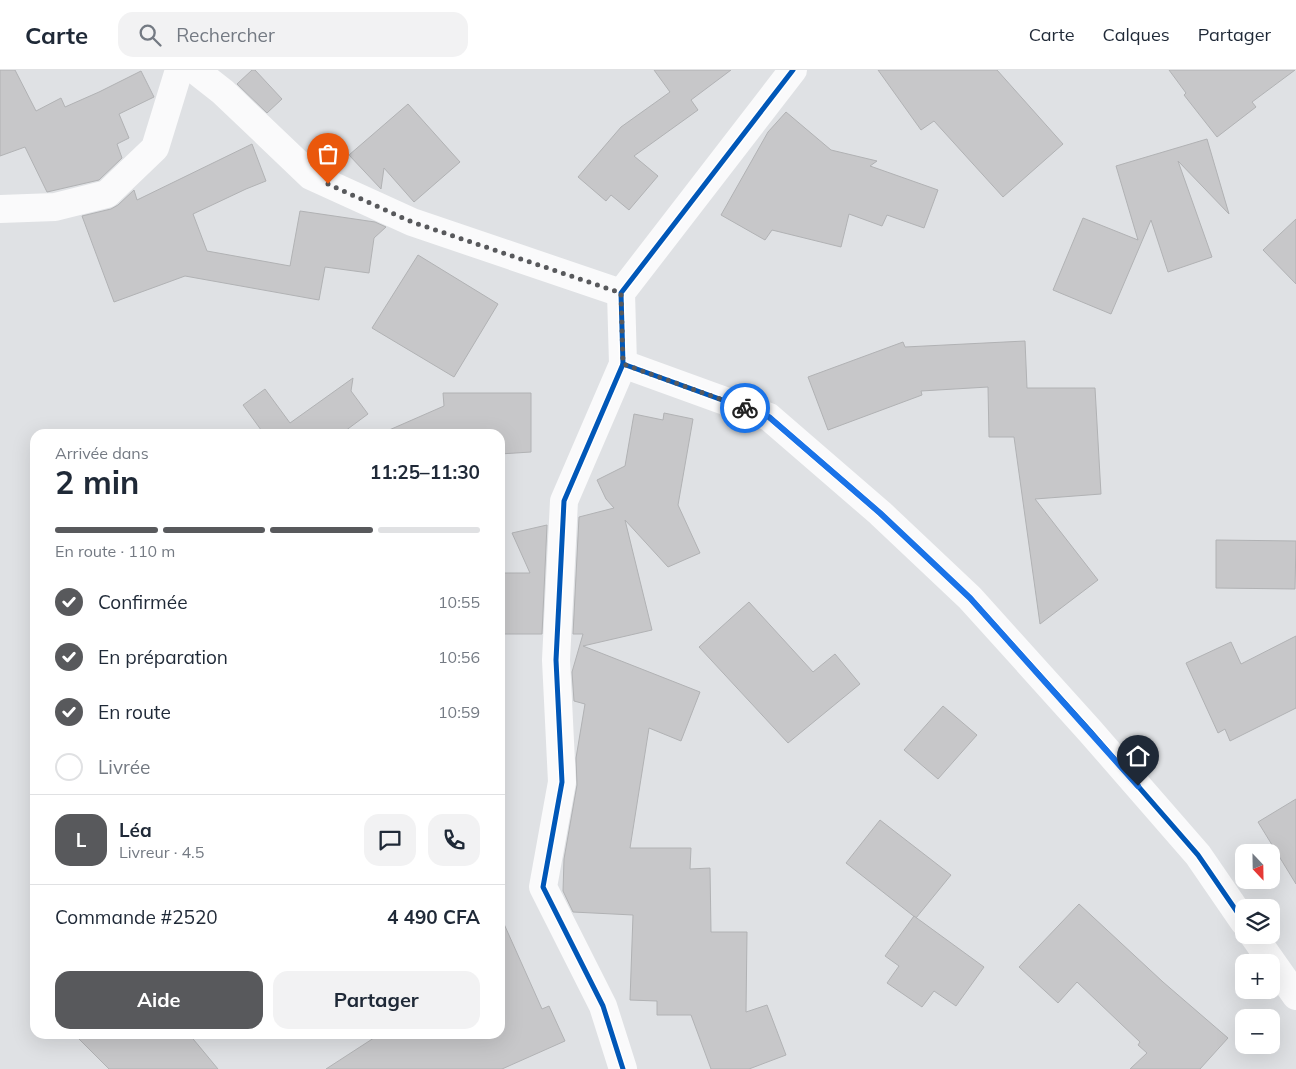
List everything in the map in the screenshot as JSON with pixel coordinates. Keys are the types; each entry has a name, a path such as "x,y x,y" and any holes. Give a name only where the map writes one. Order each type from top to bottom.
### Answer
{"street":[{"path":"0,208 55,207 107,194 155,148 179,70"},
{"path":"195,70 223,92 311,176 412,222 621,293"},
{"path":"623,1069 603,1006 543,887 562,782 556,660 564,501 623,364 621,293 793,70"},
{"path":"623,364 769,417 880,513 970,598 1090,731 1198,855 1235,909"},
{"path":"1259,944 1296,996"}],"building":[{"path":"0,70 15,70 36,111 61,98 65,107 141,71 154,97 119,114 129,138 117,144 122,158 99,180 47,192 25,147 0,156"},
{"path":"252,70 255,70 282,99 267,113 237,84"},
{"path":"654,70 731,70 691,100 698,110 634,156 658,176 629,210 611,195 606,201 578,177 621,127 670,92"},
{"path":"878,70 997,70 1063,144 1003,197 934,121 921,130"},
{"path":"1169,70 1295,70 1252,102 1256,107 1217,137 1184,95 1186,93"},
{"path":"408,104 460,162 414,202 384,168 381,189 349,155"},
{"path":"786,112 831,150 877,161 870,166 938,190 924,228 887,215 882,226 849,214 841,247 772,230 765,240 721,215 768,132"},
{"path":"1207,139 1229,214 1178,161 1212,257 1168,272 1151,220 1111,314 1053,290 1083,218 1138,240 1116,166"},
{"path":"252,144 266,181 193,214 207,251 290,266 300,211 375,222 386,227 374,238 369,273 325,267 319,300 185,276 114,302 82,216 111,209 134,190 137,200"},
{"path":"1296,219 1296,284 1263,250"},
{"path":"418,255 498,304 454,377 372,328"},
{"path":"1025,341 1027,388 1095,388 1101,494 1035,499 1098,580 1040,624 1014,437 989,437 988,387 921,391 922,395 828,430 808,377 903,342 905,347"},
{"path":"353,378 351,391 368,414 348,429 260,429 243,405 265,389 290,423"},
{"path":"443,393 531,393 531,452 505,454 505,429 391,429 444,406"},
{"path":"664,413 693,419 678,505 700,553 668,567 625,520 652,630 583,646 700,692 681,741 649,728 630,848 691,848 690,869 710,868 711,932 747,932 746,1012 767,1005 786,1055 749,1069 711,1069 691,1015 657,1015 657,1001 630,1000 633,915 573,912 563,891 564,859 577,785 576,758 585,704 574,701 572,672 583,634 573,634 579,517 614,508 606,499 597,480 625,466 634,414 663,420"},
{"path":"547,525 542,634 505,634 505,573 530,573 512,533"},
{"path":"1216,540 1296,541 1295,589 1216,588"},
{"path":"749,602 813,672 835,654 860,684 788,743 699,647"},
{"path":"1296,636 1296,708 1230,741 1225,729 1218,733 1186,663 1231,642 1241,664"},
{"path":"943,706 977,735 938,779 904,750"},
{"path":"1296,799 1296,884 1280,858 1280,844 1271,844 1258,822"},
{"path":"880,820 951,875 916,918 846,863"},
{"path":"1079,904 1163,982 1228,1038 1200,1069 1130,1069 1147,1053 1138,1045 1140,1042 1077,982 1058,1003 1019,967"},
{"path":"914,916 984,967 956,1006 934,991 922,1007 887,983 899,966 885,956"},
{"path":"505,926 542,1009 549,1006 565,1041 502,1069 326,1069 372,1039 505,1039"},
{"path":"79,1039 193,1039 218,1069 109,1069"}],"cycle path":[{"path":"623,1069 603,1006 543,887 562,782 556,660 564,501 623,364 621,293 793,70"},
{"path":"623,364 769,417 880,513 970,598 1090,731 1198,855 1235,909"}],"way so far":[{"path":"328,184 412,222 621,293 623,364 745,408"}],"route":[{"path":"745,408 769,417 880,513 970,598 1138,786"}]}
